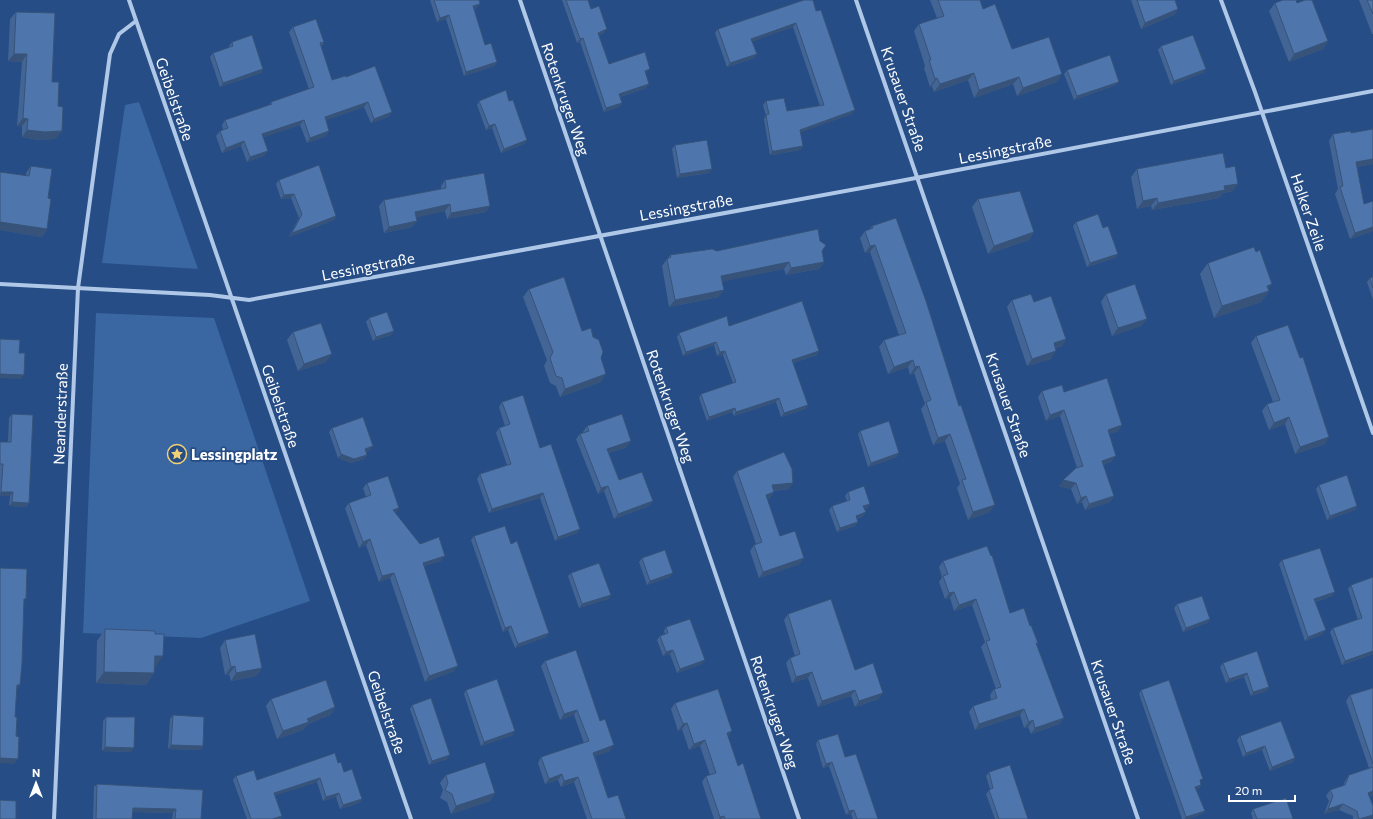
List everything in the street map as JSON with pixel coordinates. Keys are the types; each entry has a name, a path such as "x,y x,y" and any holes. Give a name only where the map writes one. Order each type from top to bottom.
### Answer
{"street":[{"name":"Geibelstraße","path":"128,0 411,819"},
{"name":"Rotenkruger Weg","path":"520,0 799,819"},
{"name":"Krusauer Straße","path":"856,0 919,178 1138,819"},
{"name":"Halker Zeile","path":"1221,0 1262,111 1373,432"},
{"name":"Neanderstraße","path":"54,819 78,288 110,54 119,34 136,21"},
{"name":"Lessingstraße","path":"0,284 249,300 919,178 1262,111 1373,91"}],"shaded area":[{"path":"139,102 198,269 102,263 125,105"},
{"path":"96,313 214,318 310,601 201,638 83,633"}],"building":[{"path":"434,0 479,0 480,4 473,6 485,45 491,43 497,62 466,72 449,15 440,18"},
{"path":"566,0 588,0 591,9 599,6 607,29 598,33 609,64 645,52 650,69 645,71 649,84 619,94 622,103 606,108 583,38 580,39"},
{"path":"804,0 813,0 816,11 821,10 855,110 800,130 803,146 772,151 766,115 769,114 766,101 784,98 787,111 824,105 796,23 751,39 757,54 730,63 718,29"},
{"path":"938,0 980,0 983,9 995,4 1012,49 1049,37 1062,74 1023,88 1019,77 979,90 974,73 940,84 937,78 935,79 929,60 931,60 919,24 944,16"},
{"path":"1137,0 1175,0 1178,9 1145,23"},
{"path":"1283,0 1296,0 1297,3 1305,0 1312,0 1328,41 1294,54 1275,3"},
{"path":"1367,0 1373,0 1373,14"},
{"path":"16,12 55,13 52,82 59,82 58,106 63,107 62,131 45,132 27,130 28,119 23,118 27,54 14,54"},
{"path":"316,19 324,42 320,43 332,80 346,77 375,66 392,112 374,119 368,102 325,117 329,131 310,138 304,120 262,134 268,151 250,157 244,141 226,148 220,131 228,128 225,120 272,104 271,102 314,87 293,27"},
{"path":"252,35 263,69 223,83 213,53 233,46 232,42"},
{"path":"1193,35 1206,69 1174,81 1161,46"},
{"path":"1110,55 1119,82 1077,96 1067,70"},
{"path":"506,90 509,101 513,100 527,140 504,149 495,124 489,126 479,101"},
{"path":"1373,129 1373,159 1356,162 1364,204 1373,201 1373,227 1355,233 1340,187 1343,186 1333,134 1351,131 1351,133"},
{"path":"707,140 712,169 680,174 675,145"},
{"path":"1223,153 1226,168 1235,166 1238,184 1224,186 1225,190 1158,203 1157,198 1143,201 1137,169"},
{"path":"319,165 336,216 292,233 302,214 294,194 284,195 279,180"},
{"path":"31,166 52,169 48,198 51,199 47,229 0,222 0,172 29,176"},
{"path":"484,173 490,206 451,213 450,204 415,212 417,221 389,227 384,200 446,188 445,180"},
{"path":"1020,191 1034,232 994,246 978,199"},
{"path":"1098,214 1103,228 1108,226 1118,254 1090,263 1076,222"},
{"path":"896,218 926,301 959,406 961,405 995,505 973,512 962,480 966,479 950,434 938,438 926,402 931,400 919,366 915,367 913,360 894,367 884,340 906,333 875,245 870,246 865,231 873,228 872,226"},
{"path":"818,229 820,241 826,245 822,251 824,262 791,268 789,262 721,276 724,290 675,300 667,259 671,257 670,255 712,249 717,251"},
{"path":"1254,247 1256,252 1260,250 1272,284 1267,286 1269,291 1222,306 1208,263"},
{"path":"564,277 582,331 591,328 593,337 599,340 603,352 601,358 606,374 565,389 562,378 556,376 550,358 553,352 529,289"},
{"path":"1373,277 1373,288 1370,278"},
{"path":"1135,284 1147,319 1118,328 1106,294"},
{"path":"1031,294 1034,302 1051,296 1066,339 1054,343 1056,351 1032,359 1012,300"},
{"path":"802,301 819,351 792,360 808,405 784,413 779,398 736,412 735,408 709,417 701,394 736,382 725,351 720,352 716,342 686,352 679,333 727,316 729,326"},
{"path":"387,312 394,331 376,337 369,318"},
{"path":"321,323 332,354 304,364 293,332"},
{"path":"1288,325 1300,358 1303,357 1329,437 1300,447 1289,417 1274,423 1267,404 1280,400 1256,336"},
{"path":"0,339 20,340 19,353 25,353 24,375 0,374"},
{"path":"1107,378 1122,425 1108,430 1116,456 1102,461 1114,496 1089,504 1086,496 1081,498 1076,483 1063,480 1076,468 1083,466 1064,410 1050,415 1042,391 1062,385 1064,392"},
{"path":"523,395 540,448 551,444 580,529 558,537 543,493 492,509 480,474 511,464 499,428 510,424 502,402"},
{"path":"12,414 33,415 29,503 12,502 13,492 1,492 3,464 0,464 0,442 11,442"},
{"path":"622,414 631,441 607,449 619,480 642,472 653,501 618,514 608,486 601,488 580,434 589,431 587,426"},
{"path":"363,417 373,446 365,449 367,455 354,459 341,454 332,428"},
{"path":"889,421 899,453 871,463 860,431"},
{"path":"784,452 792,469 793,483 772,485 774,492 766,495 780,536 795,531 804,558 763,572 754,545 762,542 737,471"},
{"path":"1347,475 1357,506 1330,516 1319,485"},
{"path":"388,476 399,508 393,510 420,544 439,537 445,556 423,563 458,666 429,676 394,573 382,576 370,539 363,542 349,503 371,495 367,483"},
{"path":"864,486 870,504 863,506 866,512 856,516 858,522 840,528 832,506 850,500 848,492"},
{"path":"505,526 511,544 517,541 549,633 518,644 511,626 505,628 474,536"},
{"path":"987,546 991,556 992,555 1010,613 1024,608 1064,718 1035,728 1033,720 1029,722 1024,709 979,724 973,706 997,698 994,689 1001,687 986,641 990,640 976,599 959,605 954,592 949,593 943,576 948,574 943,561"},
{"path":"1320,548 1335,592 1314,599 1326,630 1308,637 1282,560"},
{"path":"665,550 673,573 650,581 642,558"},
{"path":"599,563 611,595 582,604 571,573"},
{"path":"0,568 27,569 26,599 24,599 22,664 20,685 17,685 15,717 17,717 16,736 19,737 18,759 0,758"},
{"path":"1373,577 1373,651 1345,661 1333,628 1362,618 1351,585"},
{"path":"1202,596 1210,619 1186,628 1177,604"},
{"path":"831,599 855,670 873,663 883,693 859,701 855,690 822,701 812,672 796,677 790,658 800,654 788,614"},
{"path":"690,619 705,660 680,669 673,650 666,652 660,636 668,633 666,627"},
{"path":"105,629 155,631 155,634 164,634 163,656 155,656 154,673 104,672"},
{"path":"255,634 262,668 236,673 235,666 231,667 225,640"},
{"path":"576,650 600,721 605,719 614,745 593,753 608,798 618,795 626,819 592,819 578,777 564,781 562,774 549,779 541,757 589,741 577,710 564,714 545,661"},
{"path":"1257,651 1269,687 1253,692 1247,673 1229,679 1223,663"},
{"path":"497,679 515,731 484,742 466,690"},
{"path":"326,680 335,707 307,719 309,722 283,731 271,699"},
{"path":"1169,680 1203,779 1200,780 1201,785 1195,787 1205,811 1186,817 1141,690"},
{"path":"1373,688 1373,764 1350,695"},
{"path":"718,689 732,731 727,733 738,766 743,763 761,819 725,819 724,816 720,817 706,776 716,773 705,740 694,744 687,723 683,724 675,703"},
{"path":"431,698 450,755 432,761 412,705"},
{"path":"173,715 204,717 203,746 171,745"},
{"path":"106,717 135,717 134,748 105,747"},
{"path":"1281,721 1295,758 1272,767 1265,746 1246,753 1240,736"},
{"path":"838,734 845,757 856,754 878,819 857,819 854,810 849,811 832,762 826,764 818,740"},
{"path":"335,753 338,763 341,762 344,772 352,769 362,799 343,805 339,793 326,797 320,778 274,793 282,816 272,819 251,819 236,776 254,770 257,780"},
{"path":"485,762 495,793 456,806 452,794 445,790 448,783 446,775"},
{"path":"1010,765 1028,819 999,819 989,790 993,788 989,772"},
{"path":"1373,767 1373,791 1368,793 1373,806 1373,815 1359,819 1357,811 1343,804 1328,809 1333,796 1330,790 1345,785 1349,775"},
{"path":"97,784 203,790 201,819 175,819 176,809 133,808 132,819 96,819"},
{"path":"1286,798 1293,819 1257,819 1253,809"},
{"path":"0,800 16,801 16,819 0,819"}],"place":[{"name":"Lessingplatz","path":"177,454"}]}
